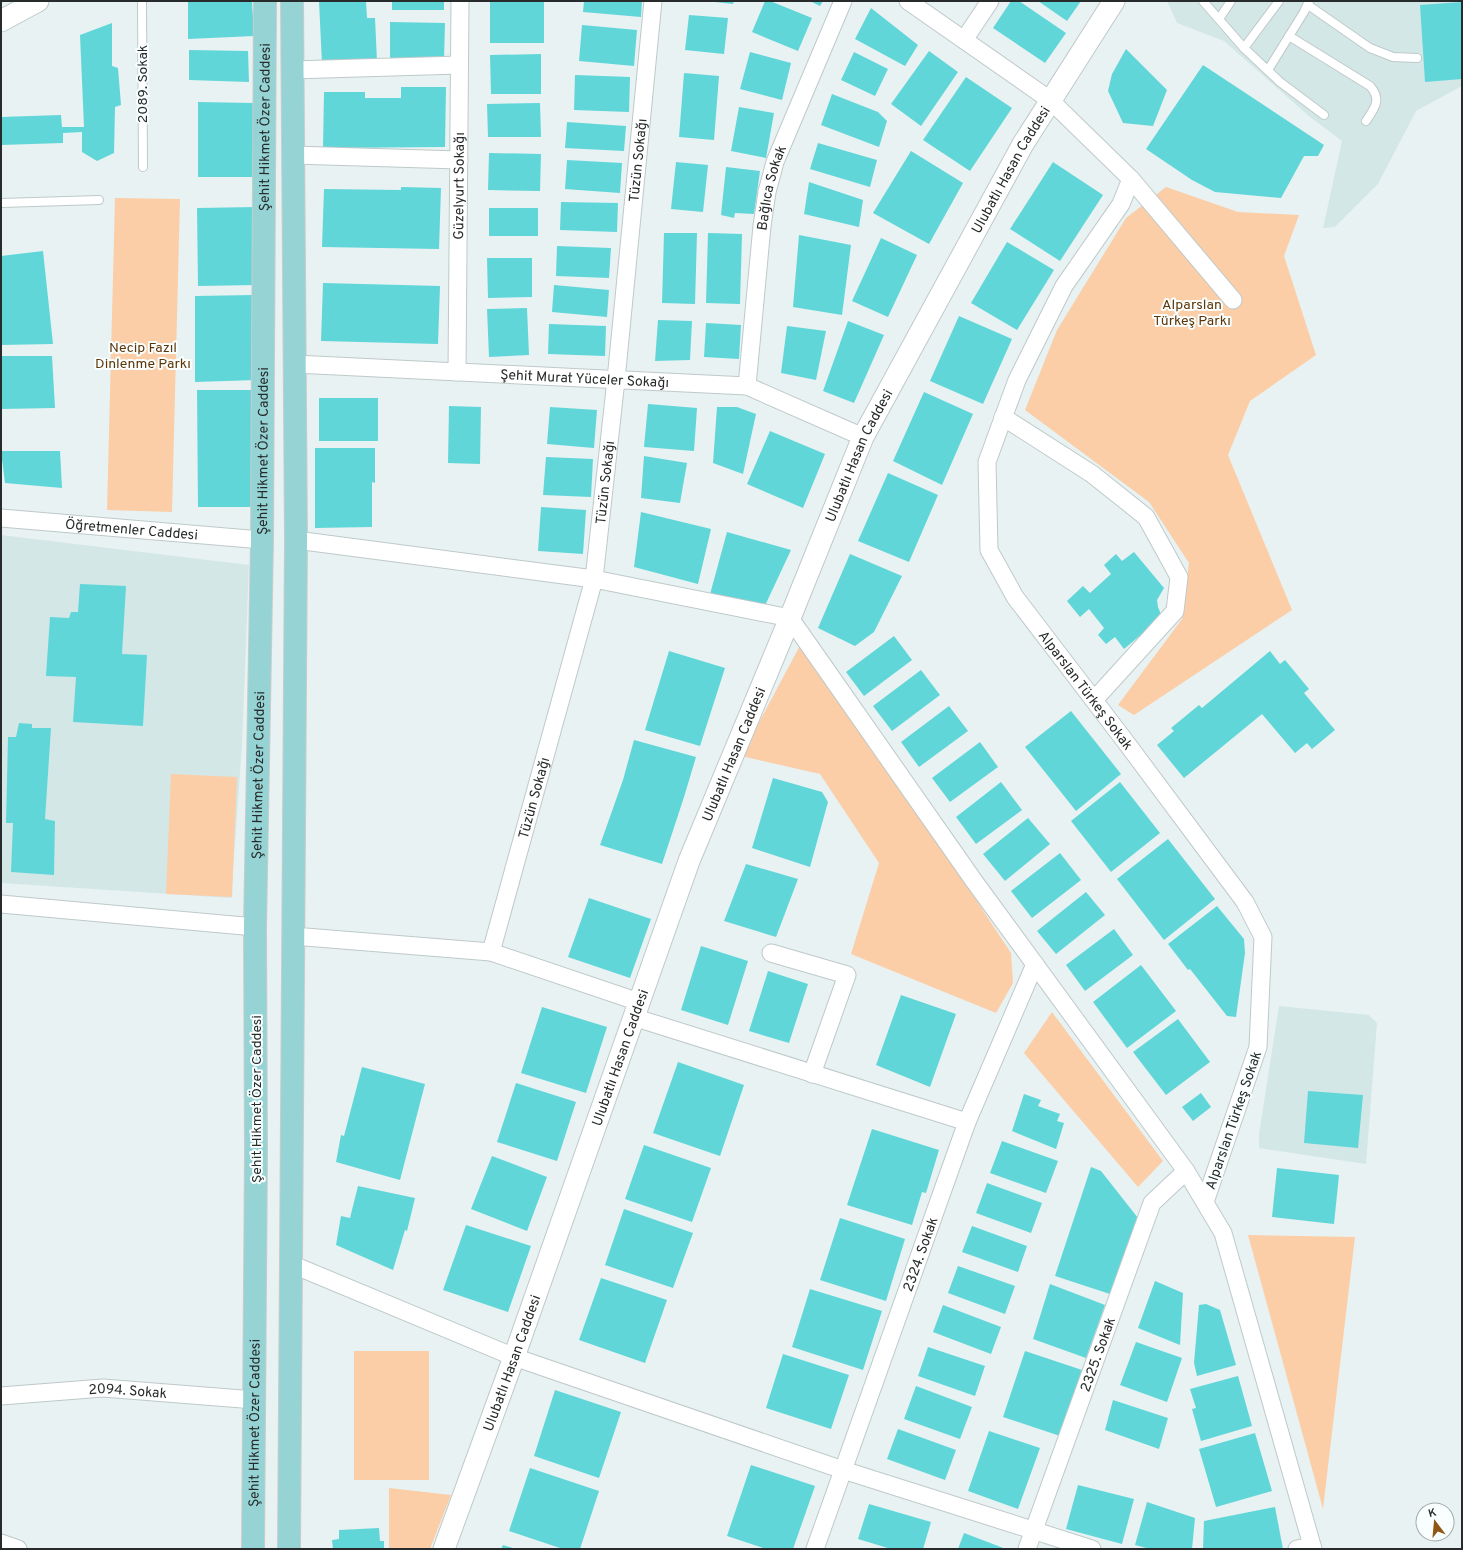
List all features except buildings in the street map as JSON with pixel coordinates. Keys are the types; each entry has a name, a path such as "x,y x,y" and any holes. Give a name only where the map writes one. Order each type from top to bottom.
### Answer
{"main road":[{"name":"Şehit Hikmet Özer Caddesi","path":"253,1549 256,1144 255,927 262,540 265,1"},
{"name":"Şehit Hikmet Özer Caddesi","path":"289,1549 296,540 292,1"},
{"path":"262,540 296,540"}],"street":[{"path":"1,21 38,1"},
{"name":"Güzelyurt Sokağı","path":"457,372 460,1"},
{"name":"Tüzün Sokağı","path":"491,952 594,579 616,380 653,1"},
{"name":"Bağlıca Sokak","path":"747,386 762,226 770,178 775,162 842,1"},
{"path":"908,1 1050,100 1131,179 1233,300"},
{"path":"964,40 990,1"},
{"name":"Ulubatlı Hasan Caddesi","path":"444,1549 514,1357 689,860 790,618 863,437 1023,144 1114,1"},
{"path":"292,70 459,65"},
{"path":"293,155 458,160"},
{"name":"Alparslan Türkeş Sokak","path":"1131,179 1121,204 1064,286 1017,380 987,462 989,550 1015,597 1245,902 1263,937 1258,1047 1205,1202"},
{"name":"Şehit Murat Yüceler Sokağı","path":"295,364 747,386 863,437"},
{"path":"1003,417 1092,474 1146,517 1179,577 1175,611 1094,700"},
{"name":"Öğretmenler Caddesi","path":"1,518 262,540"},
{"path":"296,540 594,579 790,618 974,881 1186,1171 1223,1233 1307,1548"},
{"path":"1,904 255,927"},
{"path":"293,936 491,952 636,1010 812,1074 967,1122"},
{"path":"771,953 847,975 812,1074"},
{"name":"2324. Sokak","path":"815,1549 967,1122 1035,964"},
{"name":"2325. Sokak","path":"1027,1549 1152,1203 1186,1171"},
{"path":"291,1264 514,1357 843,1470 1092,1549"},
{"name":"2094. Sokak","path":"1,1396 103,1388 255,1400"},
{"path":"1,1543 18,1549"}],"lane":[{"name":"2089. Sokak","path":"142,1 143,167"},
{"path":"1203,1 1244,48 1280,82 1324,115"},
{"path":"1219,19 1231,1"},
{"path":"1244,48 1279,1"},
{"path":"1268,70 1308,3 1370,48 1393,57 1417,58"},
{"path":"1289,36 1373,89 1376,102 1375,108 1366,120"},
{"path":"1,203 99,200"}],"shaded area":[{"path":"1167,1 1462,1 1462,86 1416,111 1378,184 1335,227 1323,228 1342,141 1310,117 1224,41 1177,23"},
{"path":"1,535 249,565 242,745 231,898 1,883"},
{"path":"1279,1006 1369,1015 1377,1023 1366,1164 1259,1148 1259,1134"}],"green space":[{"name":"Alparslan Türkeş Parkı","path":"1166,187 1238,212 1299,215 1284,256 1316,355 1250,401 1228,455 1292,610 1134,715 1118,705 1182,619 1189,563 1149,502 1025,410 1057,330 1126,218"},
{"name":"Necip Fazıl Dinlenme Parkı","path":"115,198 180,199 172,512 107,510"},
{"path":"804,638 1011,953 1013,983 996,1013 851,954 879,863 820,774 741,756"},
{"path":"171,774 237,777 232,897 166,894"},
{"path":"1052,1012 1163,1161 1138,1187 1024,1053"},
{"path":"1248,1235 1355,1237 1323,1509"},
{"path":"354,1351 429,1351 429,1480 354,1480"},
{"path":"389,1488 451,1495 430,1549 389,1549"}]}
